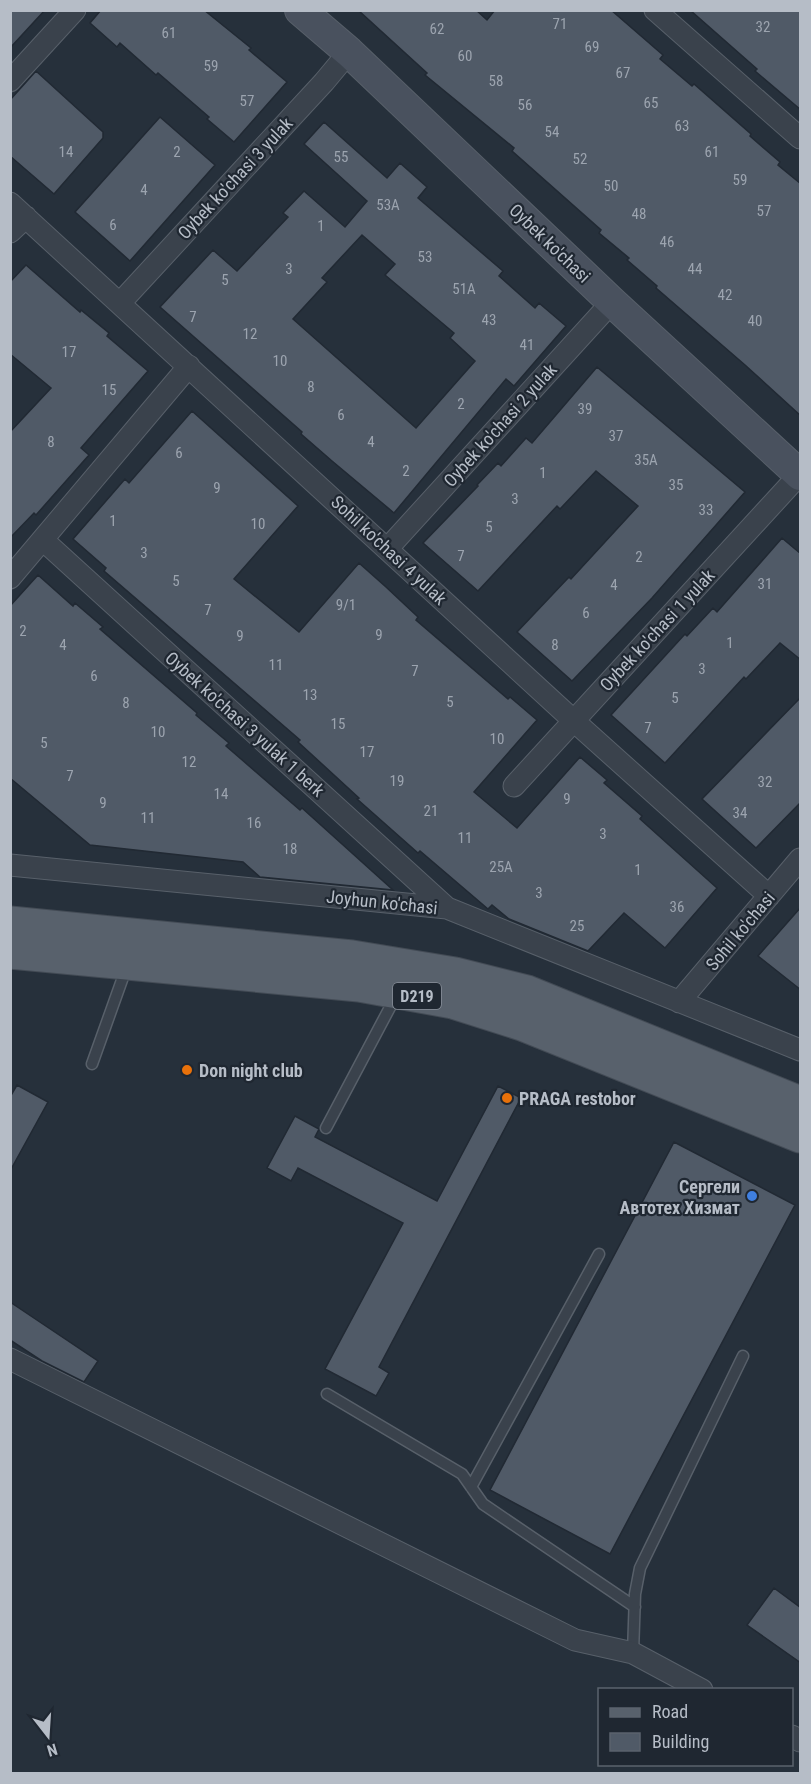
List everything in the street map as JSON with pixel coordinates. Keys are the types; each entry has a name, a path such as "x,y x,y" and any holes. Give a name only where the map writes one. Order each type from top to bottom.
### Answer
{"main road":[{"name":"D219","path":"10,923 351,957 455,974 527,992 801,1103"},
{"name":"D219","path":"10,952 359,986 453,1002 522,1024 801,1136"}],"street":[{"path":"10,81 75,10"},
{"name":"Oybek ko'chasi","path":"300,10 349,52 612,302 800,475"},
{"path":"656,10 801,138"},
{"name":"Oybek ko'chasi 3 yulak","path":"120,303 349,52"},
{"path":"10,232 18,210"},
{"name":"Sohil ko'chasi 4 yulak","path":"18,210 574,721 769,896"},
{"name":"Oybek ko'chasi 2 yulak","path":"388,548 612,302"},
{"path":"10,578 189,366"},
{"name":"Oybek ko'chasi 1 yulak","path":"514,786 800,475"},
{"name":"Oybek ko'chasi 3 yulak 1 berk","path":"43,540 447,909"},
{"name":"Sohil ko'chasi","path":"679,1002 801,859"},
{"name":"Joyhun ko'chasi","path":"10,865 447,909 801,1050"},
{"path":"10,1359 575,1640 633,1653 700,1688"}],"lane":[{"path":"92,1064 128,963"},
{"path":"326,1128 398,993"},
{"path":"471,1487 599,1254"},
{"path":"633,1653 640,1568 743,1356"},
{"path":"327,1394 462,1474 483,1504 635,1607"}],"building":[{"path":"10,10 45,10 10,48"},
{"path":"101,10 204,10 251,48 249,50 287,82 234,142 158,73 156,75 120,43 117,47 90,23"},
{"path":"358,10 476,10 487,20 495,10 611,10 663,55 660,59 692,86 694,84 751,134 750,136 780,162 778,165 801,184 801,416 656,288 657,286 627,260 629,258 599,233 601,230 512,151 514,148 425,75 427,73"},
{"path":"690,10 801,10 801,110 755,71 757,69"},
{"path":"36,71 103,132 103,138 54,194 10,156 10,100"},
{"path":"160,117 215,165 130,261 75,212"},
{"path":"324,122 387,178 400,163 427,187 418,198 503,271 499,276 535,308 539,303 566,326 514,386 506,379 394,513 301,434 302,432 160,307 213,250 237,271 288,217 283,213 304,191 345,227 367,201 304,144","holes":["362,235 395,264 385,275 454,333 450,338 475,361 416,428 293,319 327,282 322,278"]},
{"path":"26,265 80,312 81,310 109,333 107,336 148,371 81,448 89,455 36,515 34,513 10,538 10,432 51,388 10,354 10,282"},
{"path":"597,367 745,492 652,598 572,681 517,632 569,577 571,579 638,506 596,471 560,509 557,506 478,591 423,543 498,463 501,466 526,438 532,443"},
{"path":"192,411 298,506 234,579 299,632 359,563 418,617 416,620 508,699 510,697 537,720 474,792 517,828 580,757 607,780 604,783 642,816 640,819 717,888 665,948 624,913 588,951 509,919 492,905 488,909 420,851 418,853 357,799 359,798 298,742 300,740 104,571 106,568 73,539 125,479 129,483"},
{"path":"782,538 801,554 801,660 780,643 746,679 744,677 665,763 611,715 685,634 687,636 713,608 717,612"},
{"path":"38,575 73,606 75,603 103,627 100,629 229,743 226,746 300,810 302,808 393,890 260,877 243,862 90,845 10,778 10,606"},
{"path":"801,697 801,802 756,848 702,799"},
{"path":"801,907 801,990 758,956"},
{"path":"17,1085 48,1102 10,1171 10,1097"},
{"path":"498,1086 521,1098 379,1367 389,1373 376,1396 325,1369 403,1223 298,1168 291,1181 267,1168 295,1116 319,1129 315,1137 437,1201"},
{"path":"674,1142 795,1205 610,1554 490,1490"},
{"path":"10,1302 98,1361 84,1382 42,1361 10,1340"},
{"path":"774,1588 801,1608 801,1663 747,1625"}],"place":[{"name":"Don night club","path":"187,1070"},
{"name":"PRAGA restobor","path":"507,1098"},
{"name":"Сергели Автотех Хизмат","path":"752,1196"}]}
